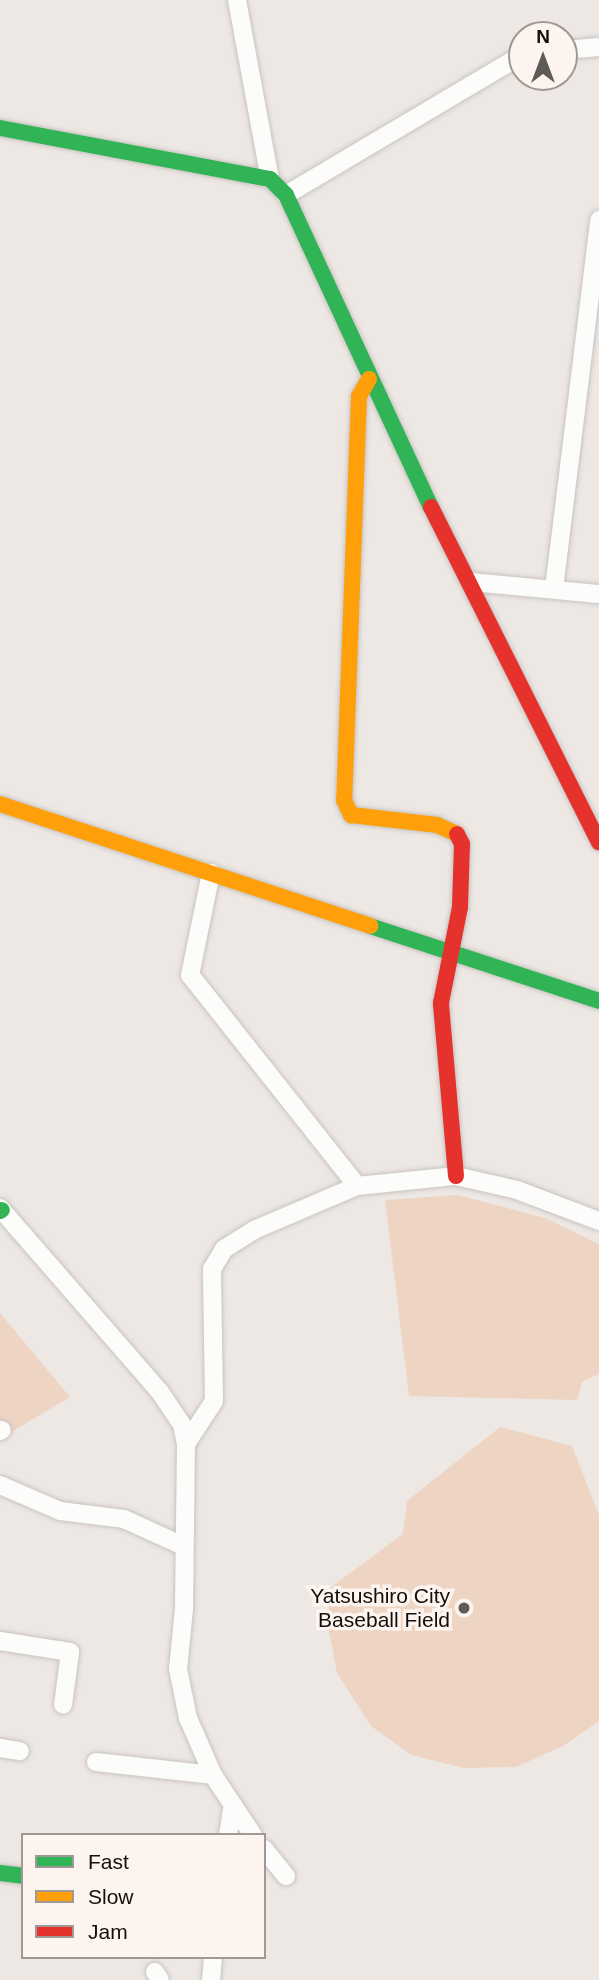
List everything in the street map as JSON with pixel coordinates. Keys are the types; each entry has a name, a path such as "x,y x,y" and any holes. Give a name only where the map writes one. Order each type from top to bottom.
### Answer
{"street":[{"path":"237,0 270,179"},
{"path":"578,49 599,47"},
{"path":"286,195 508,63"},
{"path":"0,128 270,179 286,195 369,379 599,842"},
{"path":"554,589 599,220"},
{"path":"369,379 359,396 344,800 351,815 437,825 456,831 461,844 461,881 454,953 441,1003 456,1176"},
{"path":"471,582 599,594"},
{"path":"0,804 599,1001"},
{"path":"211,873 190,975 357,1186"},
{"path":"186,1444 214,1401 212,1269 218,1256 283,1215 357,1186 456,1176 517,1190 599,1221"},
{"path":"1,1210 160,1392 182,1425 186,1444 181,1545 184,1609 178,1669 188,1718 213,1775 232,1809 251,1833"},
{"path":"0,1485 60,1511 124,1520 181,1545"},
{"path":"0,1641 70,1652 62,1705"},
{"path":"0,1748 20,1751"},
{"path":"96,1762 213,1775"},
{"path":"228,1833 232,1809"},
{"path":"266,1851 286,1876"},
{"path":"0,1873 21,1876"},
{"path":"211,1980 213,1959"}],"shaded area":[{"path":"458,1195 545,1218 599,1244 599,1374 582,1382 577,1400 409,1396 385,1200"},
{"path":"0,1313 70,1397 10,1433 0,1421"},
{"name":"Yatsushiro City Baseball Field","path":"500,1427 572,1446 599,1515 599,1721 563,1746 516,1767 464,1768 411,1755 371,1726 337,1673 328,1627 330,1588 403,1534 407,1501"}],"traffic: fast":[{"path":"0,128 270,179 286,195 431,507"},
{"path":"370,926 599,1001"},
{"path":"0,1873 21,1876"}],"traffic: slow":[{"path":"369,379 359,396 344,800 351,815 437,825 457,834"},
{"path":"0,804 370,926"}],"traffic: jam":[{"path":"431,507 599,842"},
{"path":"456,1176 441,1003 460,907 462,844 457,834"}],"place":[{"name":"Yatsushiro City Baseball Field","path":"464,1608"}]}
